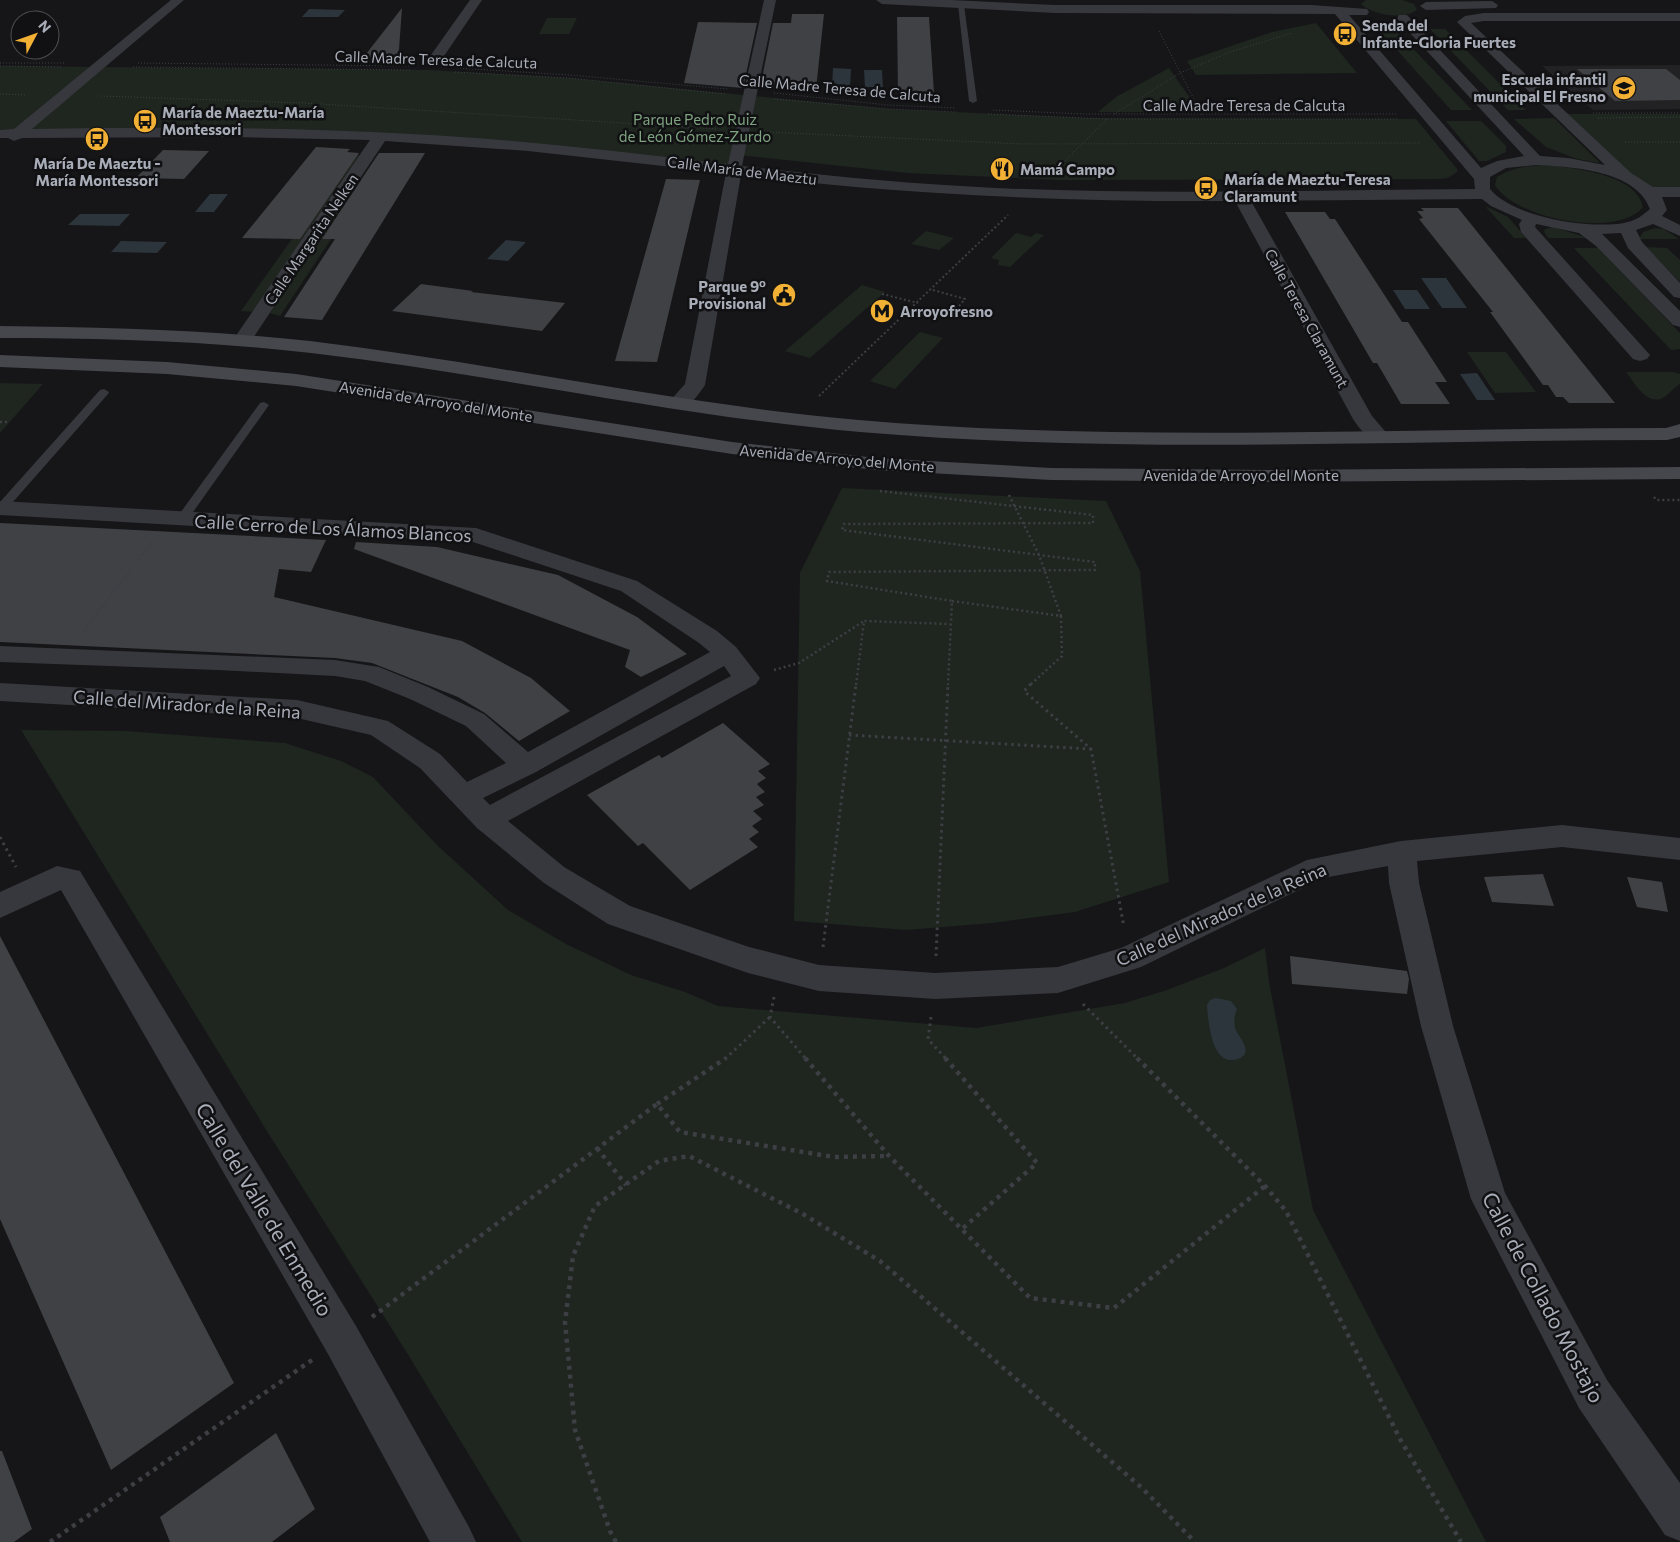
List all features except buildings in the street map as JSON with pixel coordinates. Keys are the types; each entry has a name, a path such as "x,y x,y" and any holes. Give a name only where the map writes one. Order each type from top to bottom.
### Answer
{"street":[{"path":"0,150 178,0"},
{"path":"433,62 476,0"},
{"path":"678,403 684,399 695,385 734,170 770,0"},
{"path":"882,0 961,5 1145,5 1354,1 1352,5 1363,12"},
{"path":"986,0 1338,10 1363,12 1378,16"},
{"path":"1421,4 1565,5"},
{"path":"1421,4 1428,10 1424,14 1398,18 1536,160"},
{"path":"1338,10 1481,177 1481,185 1485,194 1496,203 1512,211 1557,225 1583,228 1627,228 1643,224 1654,218 1659,210 1658,202 1651,192 1626,177 1466,21 1459,18 1458,13 1462,5"},
{"path":"1466,21 1680,17"},
{"name":"Calle María de Maeztu","path":"0,134 243,132 480,142 878,185 1055,196 1485,194"},
{"name":"Calle Margarita Nelken","path":"242,340 380,138"},
{"path":"1481,177 1488,170 1500,165 1536,160 1582,164 1626,177"},
{"path":"1651,192 1680,192"},
{"name":"Calle Teresa Claramunt","path":"1240,195 1363,419 1380,437"},
{"path":"1533,218 1526,224 1527,228 1640,355"},
{"path":"1654,218 1680,231"},
{"path":"1583,228 1602,242 1680,321"},
{"path":"1627,228 1634,244 1680,293"},
{"name":"Avenida de Arroyo del Monte","path":"0,332 78,332 242,340 328,350 678,403 813,421 910,429 1060,437 1218,439 1667,434 1680,430"},
{"name":"Avenida de Arroyo del Monte","path":"0,361 167,368 296,380 732,448 886,464 1060,474 1267,476 1680,473"},
{"name":"Calle Cerro de Los Álamos Blancos","path":"0,508 476,535 629,586 708,637 727,653 746,678"},
{"path":"464,796 526,765 727,653"},
{"path":"0,654 335,668 370,673 419,693 475,720 526,765"},
{"path":"487,820 746,678"},
{"name":"Calle del Mirador de la Reina","path":"0,692 296,709 379,728 430,761 487,820 554,875 619,915 748,960 818,978 935,986 1058,980 1130,958 1317,868 1401,852 1562,836 1680,849"},
{"name":"Calle de Collado Mostajo","path":"1401,852 1404,883 1437,1026 1489,1199 1594,1394 1680,1520"},
{"name":"Calle del Valle de Enmedio","path":"0,906 57,878 70,879 342,1340 454,1542"}],"lane":[{"path":"961,5 973,101"},
{"path":"0,508 104,392"},
{"path":"176,519 264,405"}],"path":[{"path":"1145,5 1202,115"},
{"path":"1055,171 1107,118 1180,73 1230,52 1296,32"},
{"name":"Calle Madre Teresa de Calcuta","path":"0,63 416,66"},
{"path":"0,66 101,65 419,70"},
{"name":"Calle Madre Teresa de Calcuta","path":"451,68 570,75 751,94 888,105 959,108"},
{"path":"448,72 569,78 751,94 889,109 965,112"},
{"name":"Calle Madre Teresa de Calcuta","path":"991,110 1114,114 1430,116"},
{"path":"984,113 1107,118 1430,116"},
{"path":"1563,116 1680,113"},
{"path":"1563,116 1680,117"},
{"path":"1590,142 1680,142"},
{"path":"819,396 932,290 1008,215"},
{"path":"932,290 966,298 955,311"},
{"path":"882,294 918,303"},
{"path":"0,422 10,422"},
{"path":"1005,488 1040,555 1061,616 1062,656 1024,691 1091,749 1130,958"},
{"path":"879,490 1093,515 1093,523 844,524 842,530 1095,562 1096,570 829,572 827,581 1061,616"},
{"path":"65,657 176,519"},
{"path":"952,601 935,986 928,1039 1037,1163 962,1229"},
{"path":"746,678 799,663 864,621 950,624"},
{"path":"818,978 864,621"},
{"path":"849,735 1091,749"},
{"path":"50,1542 342,1340 657,1104 722,1062 770,1017 780,968"},
{"path":"1058,980 1265,1186 1286,1211 1400,1439 1461,1542"},
{"path":"770,1017 889,1156 1030,1298 1114,1308 1265,1186"},
{"path":"657,1104 680,1132 834,1156 889,1156"},
{"path":"597,1148 626,1184"},
{"path":"616,1542 610,1531 575,1430 565,1322 573,1256 595,1206 660,1161 690,1156 804,1214 880,1261 1142,1488 1195,1542"}],"shaded area":[{"path":"309,9 345,10 338,17 302,17"},
{"name":"Escuela infantil municipal El Fresno","path":"1680,65 1680,109 1593,110 1542,66"},
{"path":"833,68 851,69 850,88 832,88"},
{"path":"864,70 882,70 883,87 865,87"},
{"path":"210,194 228,194 214,212 195,212"},
{"path":"80,214 130,214 119,226 68,225"},
{"path":"506,240 526,242 508,261 487,259"},
{"path":"121,241 167,242 157,253 111,252"},
{"path":"1421,278 1446,278 1467,308 1442,308"},
{"path":"1393,290 1417,290 1430,309 1405,309"},
{"path":"1477,373 1495,400 1477,400 1460,374"},
{"path":"1216,998 1231,1001 1237,1009 1235,1028 1244,1044 1246,1052 1240,1058 1229,1060 1223,1057 1214,1045 1207,1005 1210,1000"}],"green space":[{"path":"1366,0 1402,0 1414,4 1417,10 1397,16 1382,14 1363,6 1361,4"},
{"path":"547,18 577,18 569,34 539,34"},
{"path":"1316,23 1357,73 1196,75 1187,61 1272,32"},
{"path":"1378,29 1394,29 1472,110 1451,110"},
{"path":"1430,29 1445,29 1526,110 1508,110"},
{"name":"Parque Pedro Ruiz de León Gómez-Zurdo","path":"0,66 429,70 569,78 889,109 1086,118 1416,119 1457,169 1457,172 1448,178 1438,179 1060,180 907,173 738,155 734,170 637,158 344,135 0,134"},
{"path":"1169,68 1200,112 1098,112 1116,97"},
{"path":"1560,114 1680,114 1680,192 1651,192"},
{"path":"1554,118 1600,163 1577,159 1546,147 1514,119"},
{"path":"1446,121 1481,121 1506,146 1506,152 1487,161 1479,161"},
{"path":"351,155 360,155 254,312 241,311"},
{"path":"377,156 386,156 280,316 270,313"},
{"path":"1546,165 1587,171 1617,180 1629,187 1638,196 1643,207 1630,217 1612,222 1567,221 1523,207 1506,197 1495,185 1497,177 1509,171"},
{"path":"1485,206 1508,217 1526,238 1514,238"},
{"path":"1553,227 1588,238 1548,238 1544,232 1545,229"},
{"path":"1655,228 1664,229 1679,239 1639,239 1643,232"},
{"path":"926,231 954,238 939,250 911,244"},
{"path":"1016,233 1031,237 1036,233 1044,235 1010,267 998,265 999,260 991,258"},
{"path":"1645,247 1667,248 1680,260 1680,282"},
{"path":"1574,248 1598,248 1680,333 1680,349 1671,350"},
{"path":"862,285 885,292 810,358 785,351"},
{"path":"920,332 943,338 895,389 870,381"},
{"path":"1467,352 1506,352 1536,392 1495,393"},
{"path":"1626,372 1673,372 1680,374 1680,384 1663,398 1649,398 1640,391"},
{"path":"0,383 43,384 0,433"},
{"path":"842,488 1106,501 1140,571 1169,882 1075,912 992,923 906,930 794,921 800,573"},
{"path":"21,730 125,731 285,743 341,761 373,777 437,845 508,910 566,944 631,975 685,992 718,1006 976,1028 1125,1003 1167,990 1224,968 1265,948 1269,982 1313,1210 1486,1542 522,1542"}],"place":[{"name":"Senda del Infante-Gloria Fuertes","path":"1345,34"},
{"name":"Escuela infantil municipal El Fresno","path":"1624,88"},
{"name":"María de Maeztu-María Montessori","path":"145,121"},
{"name":"María De Maeztu - María Montessori","path":"97,139"},
{"name":"Mamá Campo","path":"1002,169"},
{"name":"María de Maeztu-Teresa Claramunt","path":"1206,188"},
{"name":"Parque 9º Provisional","path":"784,295"},
{"name":"Arroyofresno","path":"882,311"}]}
